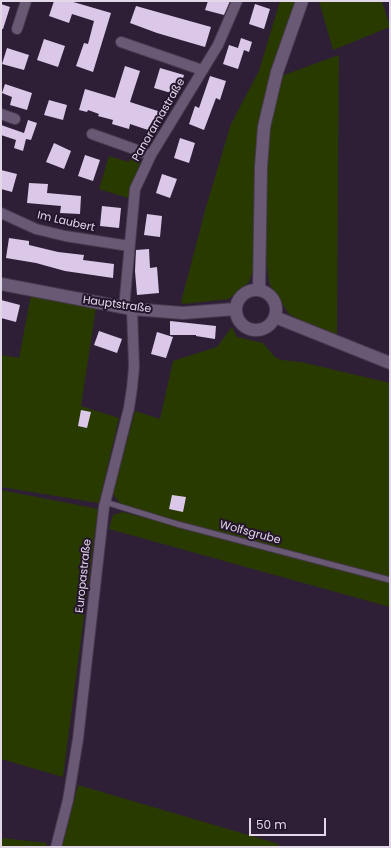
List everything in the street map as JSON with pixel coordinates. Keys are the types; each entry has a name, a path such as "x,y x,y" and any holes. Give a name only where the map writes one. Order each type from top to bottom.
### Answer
{"street":[{"path":"17,29 26,1"},
{"name":"Panoramastraße","path":"128,308 129,246 135,189 151,154 218,45 237,1"},
{"path":"259,290 261,167 264,127 277,72 302,1"},
{"path":"121,42 202,70"},
{"path":"1,114 15,119"},
{"path":"92,134 151,154"},
{"name":"Im Laubert","path":"1,213 44,231 65,236 129,246"},
{"name":"Hauptstraße","path":"1,284 128,308 183,313 235,309"},
{"path":"250,290 259,290 267,293 273,300 276,308 275,317 266,328 260,331 250,330 242,326 237,318 235,309 237,301 243,294 250,290"},
{"name":"Europastraße","path":"56,847 68,800 77,747 105,502 129,408 132,388 134,361 128,308"},
{"path":"275,317 390,363"}],"lane":[{"name":"Wolfsgrube","path":"105,502 177,524 390,580"}],"green space":[{"path":"280,1 296,1 270,77 259,124 255,164 254,266 252,274 249,282 229,299 183,304 181,302 206,207 231,124 259,71"},
{"path":"319,1 382,1 390,27 333,50"},
{"path":"339,55 337,336 310,325 289,314 271,287 266,257 264,194 268,130 281,76"},
{"path":"131,155 138,157 141,162 128,198 99,189 109,156 129,162"},
{"path":"31,295 96,308 81,406 119,418 99,503 1,487 1,355 19,358"},
{"path":"232,327 237,337 263,343 275,357 281,360 301,362 390,383 390,578 129,508 119,502 113,494 135,411 160,419 173,361 217,347"},
{"path":"1,490 98,509 63,777 1,759"},
{"path":"123,512 390,582 390,607 109,529 113,515"},
{"path":"78,785 279,844 278,847 62,847"},
{"path":"1,838 47,843 46,847 1,847"}],"building":[{"path":"54,1 70,1 111,13 93,72 76,66 84,43 88,44 94,21 72,14 69,23 49,16"},
{"path":"208,1 230,1 224,15 205,10"},
{"path":"1,4 10,7 3,29 1,29"},
{"path":"255,4 270,9 264,29 249,24"},
{"path":"136,6 211,27 205,47 157,33 130,23"},
{"path":"241,38 252,42 249,52 244,50 238,69 223,64 229,45 238,48"},
{"path":"44,39 65,46 58,67 37,60"},
{"path":"7,48 29,55 24,70 2,64"},
{"path":"125,66 140,71 130,102 164,113 157,133 130,124 129,129 112,124 113,120 98,116 99,114 88,110 87,112 79,110 85,89 115,98"},
{"path":"160,68 184,75 178,95 154,88"},
{"path":"210,76 226,81 220,100 216,98 204,130 189,124 195,106 199,108"},
{"path":"5,84 32,93 27,110 10,105 12,97 2,93"},
{"path":"49,100 67,105 63,120 44,115"},
{"path":"28,120 37,123 31,140 26,139 23,151 14,148 16,140 1,135 1,125 24,133"},
{"path":"180,138 195,143 189,163 174,158"},
{"path":"54,143 71,151 64,169 46,162"},
{"path":"85,155 100,160 93,181 78,176"},
{"path":"1,170 17,174 12,192 1,189"},
{"path":"162,174 177,179 170,198 156,193"},
{"path":"29,183 48,184 47,193 81,196 80,214 60,213 61,206 27,203"},
{"path":"102,206 121,208 119,228 100,226"},
{"path":"147,214 162,216 160,237 144,235"},
{"path":"9,238 29,241 29,245 58,252 84,255 83,260 114,264 113,278 65,271 36,263 6,258"},
{"path":"149,249 150,268 157,267 159,293 137,295 135,271 136,250"},
{"path":"1,300 20,305 16,322 1,318"},
{"path":"170,321 216,326 215,339 196,335 170,335"},
{"path":"99,331 122,339 117,353 94,345"},
{"path":"157,332 173,337 166,358 151,354"},
{"path":"81,410 91,412 87,428 78,426"},
{"path":"172,495 186,497 183,512 169,509"}]}
